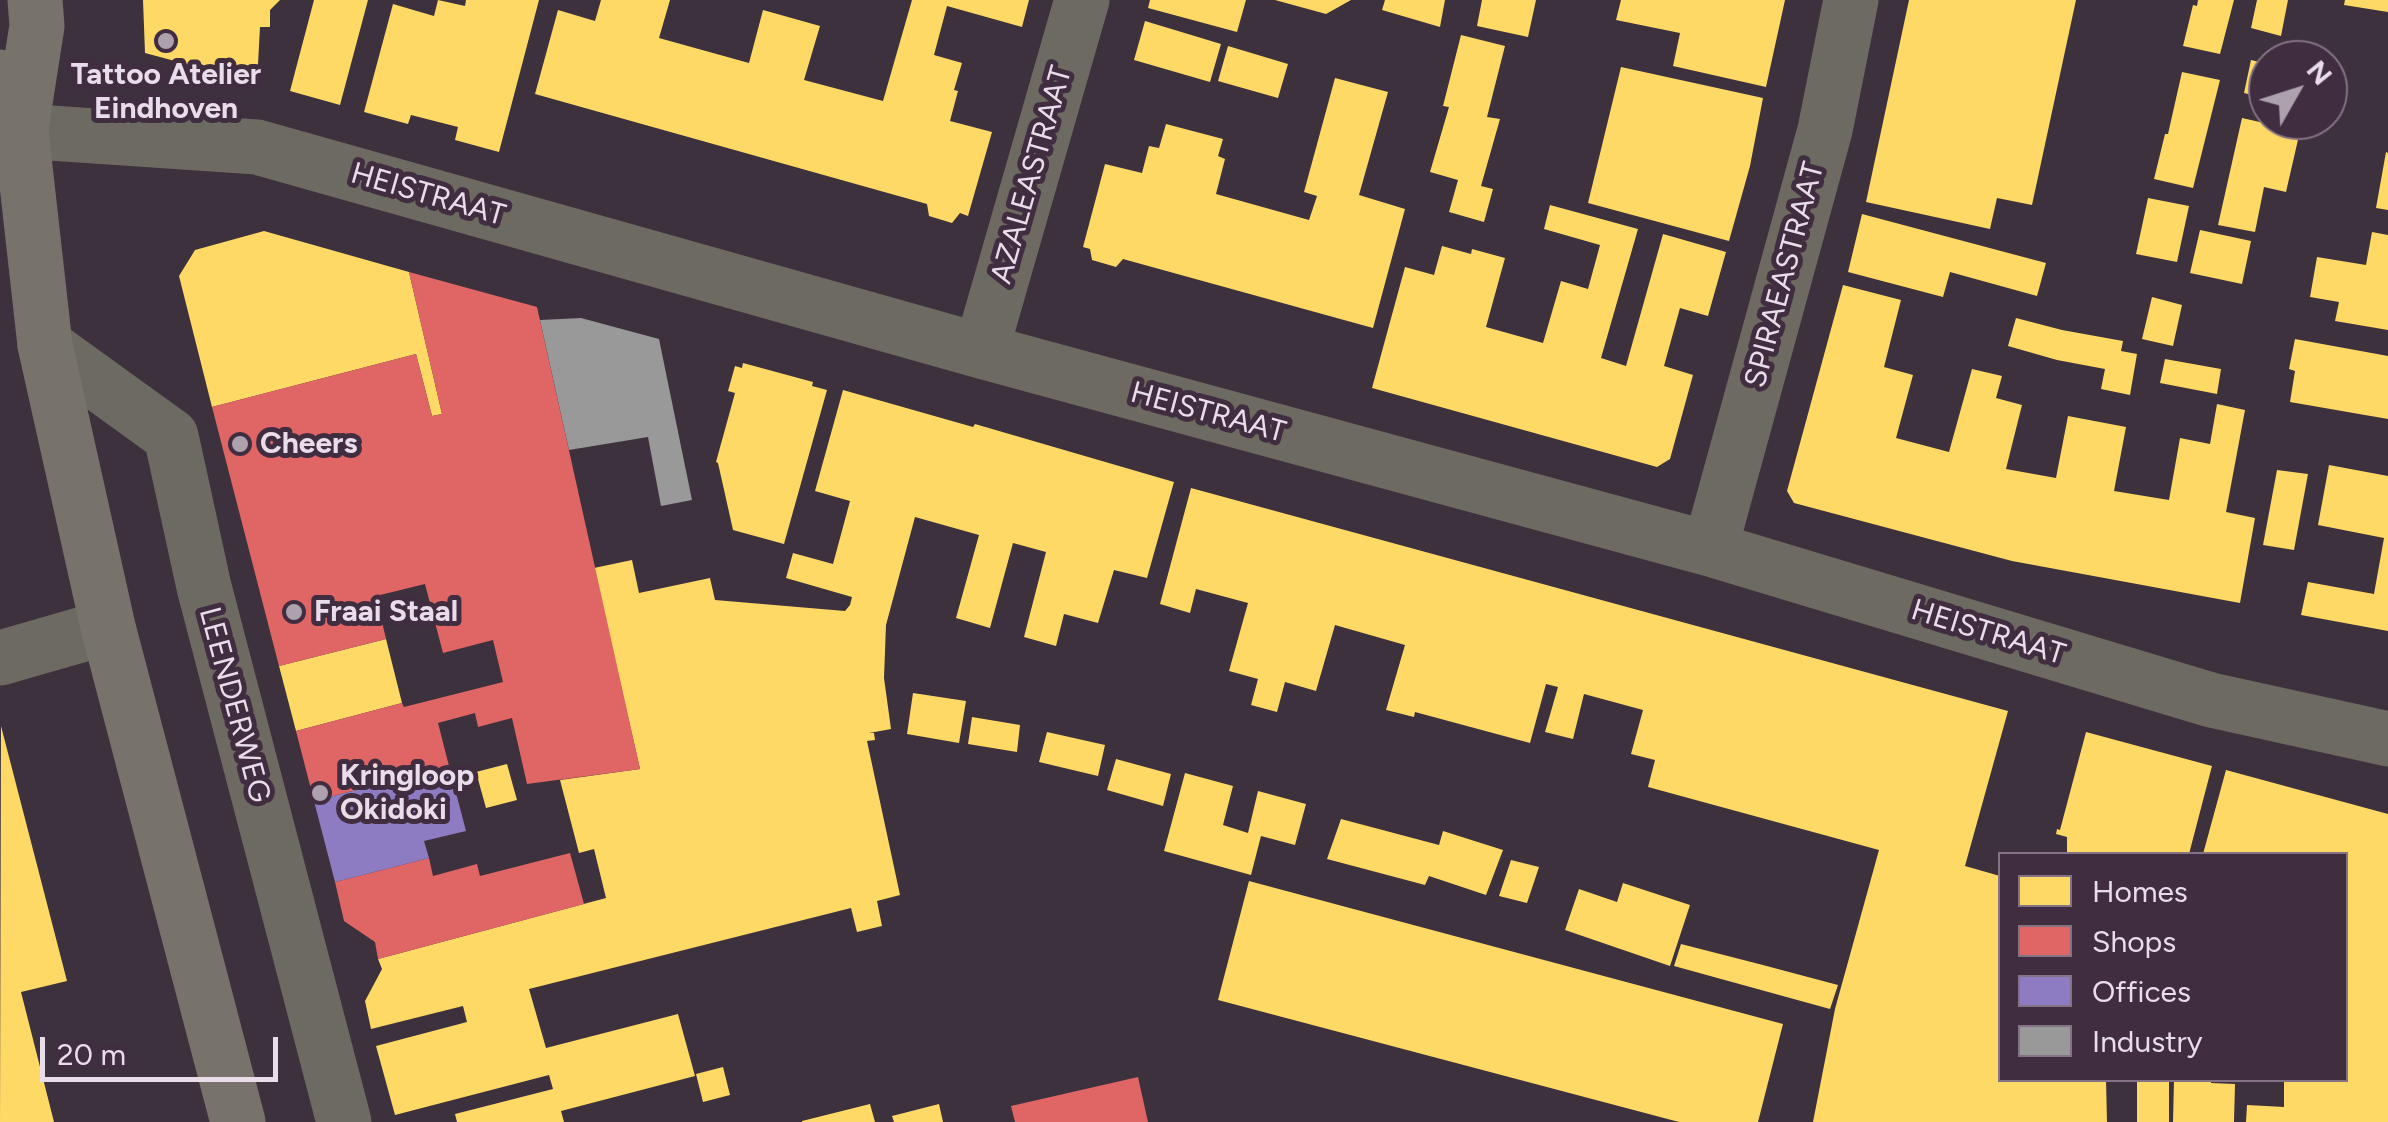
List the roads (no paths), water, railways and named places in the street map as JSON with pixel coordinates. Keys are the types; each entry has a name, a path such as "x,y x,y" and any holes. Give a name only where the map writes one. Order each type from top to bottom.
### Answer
{"main road":[{"path":"35,0 36,26 21,130 45,345 108,628 238,1122"},
{"path":"0,77 21,130"}],"street":[{"name":"AZALEASTRAAT","path":"982,351 1082,0"},
{"name":"SPIRAEASTRAAT","path":"1710,549 1825,130 1852,0"},
{"name":"HEISTRAAT","path":"21,130 257,147 982,351 1710,549 2212,700 2388,739"},
{"name":"LEENDERWEG","path":"45,345 171,436 204,588 344,1122"},
{"path":"0,658 108,628"}],"place":[{"name":"Tattoo Atelier Eindhoven","path":"166,41"},
{"name":"Cheers","path":"240,444"},
{"name":"Fraai Staal","path":"294,612"},
{"name":"Kringloop Okidoki","path":"320,793"}]}
